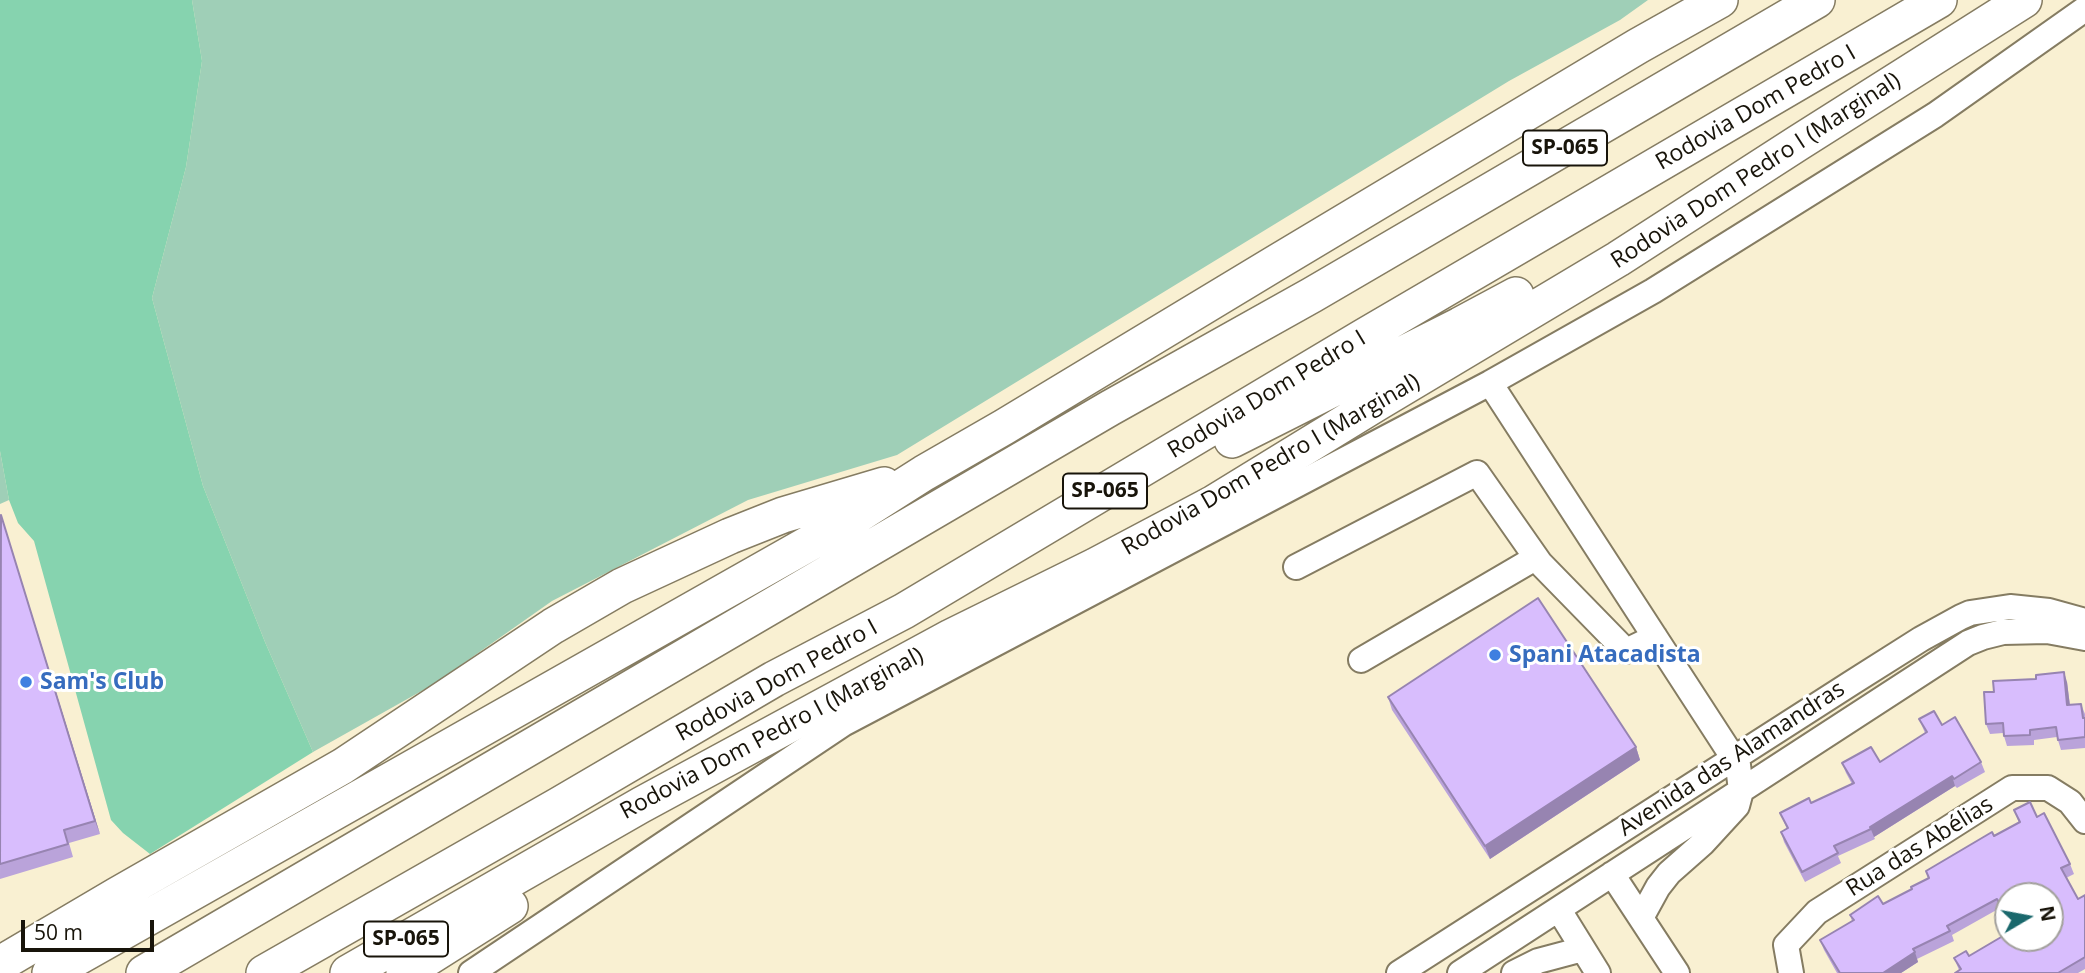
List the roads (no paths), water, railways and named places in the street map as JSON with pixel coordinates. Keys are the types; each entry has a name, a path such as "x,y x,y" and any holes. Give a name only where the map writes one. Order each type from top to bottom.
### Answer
{"highway":[{"path":"50,973 847,522 924,473 1004,428 1638,46 1720,0"},
{"name":"SP-065","path":"144,973 1087,422 1312,295 1817,0"},
{"name":"Rodovia Dom Pedro I","path":"264,973 775,679 904,611 1363,337 1940,0"},
{"name":"Rodovia Dom Pedro I (Marginal)","path":"348,973 641,804 951,638 1214,503 1618,259 2024,0"},
{"path":"1312,295 1501,159 1638,46"},
{"path":"967,573 1460,325 1798,142"},
{"path":"0,964 343,766 553,626 622,586 730,536 783,515 924,473"},
{"path":"404,973 633,828 763,739"}],"street":[{"path":"471,973 843,724 1490,383 1653,291 1924,122 2085,9"},
{"path":"1490,383 1734,757 1740,774 1741,791 1737,806 1703,843 1669,873 1658,887 1642,918"},
{"path":"1296,567 1477,473 1540,563 1626,651 1655,637"},
{"path":"1361,660 1532,560 1540,563"},
{"name":"Avenida das Alamandras","path":"1399,973 1921,639 1970,613 2010,607 2049,611 2085,621"},
{"name":"Avenida das Alamandras","path":"1460,973 1968,643 2003,632 2047,632 2085,638"},
{"name":"Rua das Abélias","path":"1791,973 1786,945 1817,912 2012,788 2048,788 2070,802 2085,821"},
{"path":"1612,874 1642,918 1670,968"},
{"path":"1559,909 1598,973"},
{"path":"1514,973 1538,961 1583,948"}],"place":[{"name":"Spani Atacadista","path":"1495,655"},
{"name":"Sam's Club","path":"26,682"}]}
